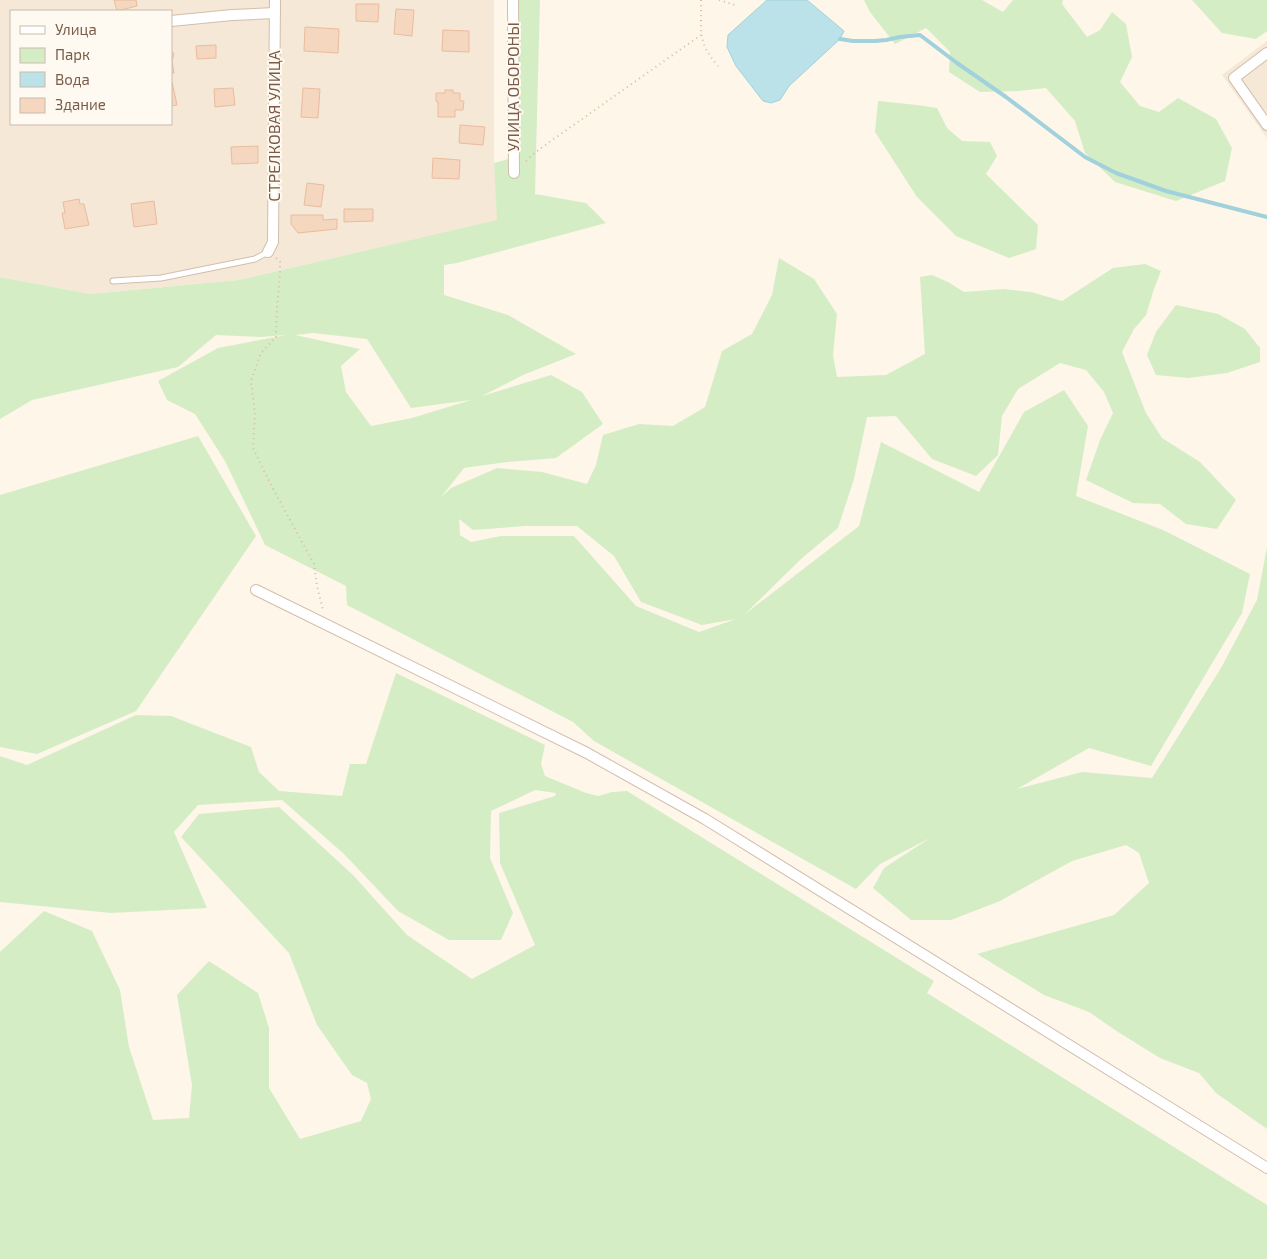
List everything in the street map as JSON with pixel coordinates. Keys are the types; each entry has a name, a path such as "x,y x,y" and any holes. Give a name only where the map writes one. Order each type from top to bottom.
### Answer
{"street":[{"name":"СТРЕЛКОВАЯ УЛИЦА","path":"268,252 273,242 275,0"},
{"name":"УЛИЦА ОБОРОНЫ","path":"513,0 514,174"},
{"path":"172,21 275,13"},
{"path":"1267,53 1234,78 1267,126"},
{"path":"256,590 587,753 705,819 1267,1168"}],"lane":[{"path":"114,281 161,278 255,259 268,252"}],"path":[{"path":"701,0 701,35 708,55 718,66"},
{"path":"719,0 735,5"},
{"path":"514,174 532,156 701,35"},
{"path":"268,252 280,262 276,308 276,337 261,353 251,381 255,414 253,448 314,564 326,624"}],"shaded area":[{"path":"0,0 494,0 494,163 498,220 239,280 90,294 0,277"},
{"path":"1267,41 1267,138 1222,75"}],"green space":[{"path":"519,0 540,0 535,194 586,203 606,223 444,265 444,295 508,315 576,354 523,375 482,396 551,375 582,392 603,424 556,458 464,468 441,497 451,488 497,468 542,472 587,484 596,465 603,435 639,424 673,426 705,407 722,351 752,334 772,295 779,258 814,279 837,314 833,355 837,377 886,375 925,354 920,277 932,275 964,292 1003,289 1031,292 1062,301 1113,268 1145,264 1161,271 1146,315 1134,329 1122,352 1146,413 1162,438 1200,462 1236,500 1217,529 1186,524 1160,504 1133,503 1086,480 1100,440 1113,413 1104,392 1086,370 1060,363 1018,389 1002,416 998,455 976,476 932,459 896,416 867,417 854,479 838,528 801,559 745,614 859,526 881,442 979,492 1024,412 1064,390 1088,426 1076,496 1163,530 1250,574 1242,613 1151,766 1089,748 1017,789 1082,772 1152,778 1221,668 1257,600 1267,547 1267,1129 1216,1093 1199,1073 1160,1058 1089,1012 1044,995 977,954 1114,915 1149,883 1139,853 1126,845 1072,861 1000,901 951,920 911,920 873,888 884,868 930,838 880,864 856,889 594,741 573,722 347,605 346,586 265,545 225,461 195,414 167,400 158,381 218,348 286,335 261,337 216,335 178,367 32,400 0,419 0,277 90,294 239,280 497,220 494,163 519,156","holes":["313,333 367,339 411,408 471,400 412,418 371,426 346,392 341,366 360,349 295,335","459,519 473,530 525,526 577,526 614,556 641,602 702,625 736,619 699,632 636,606 574,536 501,536 471,542 460,535"]},
{"path":"864,0 982,0 1003,12 1013,0 1063,0 1062,4 1087,37 1100,30 1112,12 1126,24 1132,57 1120,82 1140,106 1159,112 1178,98 1216,119 1232,148 1225,181 1176,201 1115,182 1085,153 1075,121 1046,88 980,92 949,72 950,52 926,28 895,44 870,12"},
{"path":"1192,0 1267,0 1267,31 1256,39 1222,33"},
{"path":"878,101 937,108 947,128 962,141 990,142 997,156 986,174 1038,225 1036,249 1009,258 956,236 917,197 875,132"},
{"path":"1176,305 1218,314 1245,329 1260,348 1260,362 1227,373 1188,378 1156,375 1147,355 1156,332"},
{"path":"198,436 256,536 136,711 37,754 0,747 0,495"},
{"path":"396,673 545,745 541,764 545,776 598,796 612,792 627,791 934,981 927,993 1267,1205 1267,1259 0,1259 0,952 44,911 92,931 120,990 129,1047 153,1120 189,1118 192,1085 177,995 209,961 258,993 269,1028 269,1088 300,1139 361,1121 371,1099 367,1083 352,1075 317,1025 289,953 181,837 199,814 279,807 353,875 407,935 472,979 535,945 500,863 499,813 555,796 556,793 535,790 491,811 490,858 513,913 501,940 449,940 398,911 343,853 282,800 198,805 174,832 207,908 111,913 0,902 0,756 27,765 136,715 171,716 251,747 259,772 279,791 342,796 350,764 366,764"}],"water":[{"path":"767,0 807,0 844,31 840,39 789,86 780,100 771,103 763,101 736,66 727,47 728,35"}],"building":[{"path":"114,0 136,0 137,6 117,10"},
{"path":"356,4 379,4 378,22 356,21"},
{"path":"396,9 414,10 412,36 394,34"},
{"path":"305,27 339,29 338,53 304,51"},
{"path":"443,30 469,31 469,52 442,51"},
{"path":"216,45 216,58 197,59 196,46"},
{"path":"172,82 177,105 172,106"},
{"path":"233,88 235,105 215,107 214,89"},
{"path":"303,88 320,89 318,118 301,117"},
{"path":"445,90 453,90 453,93 460,93 460,101 464,101 463,110 455,110 455,117 438,117 436,93 445,93"},
{"path":"460,125 485,127 483,145 459,143"},
{"path":"258,146 258,163 232,164 231,147"},
{"path":"433,158 460,160 459,179 432,178"},
{"path":"307,183 324,185 321,207 304,205"},
{"path":"79,199 80,204 84,204 89,225 65,229 62,213 65,213 63,202"},
{"path":"154,201 157,224 134,227 131,204"},
{"path":"344,209 373,209 373,221 344,222"},
{"path":"291,215 323,215 323,220 337,219 337,229 298,233 291,224"}],"waterway":[{"path":"840,39 875,41 920,35 1085,157 1116,173 1166,191 1267,217"}]}
